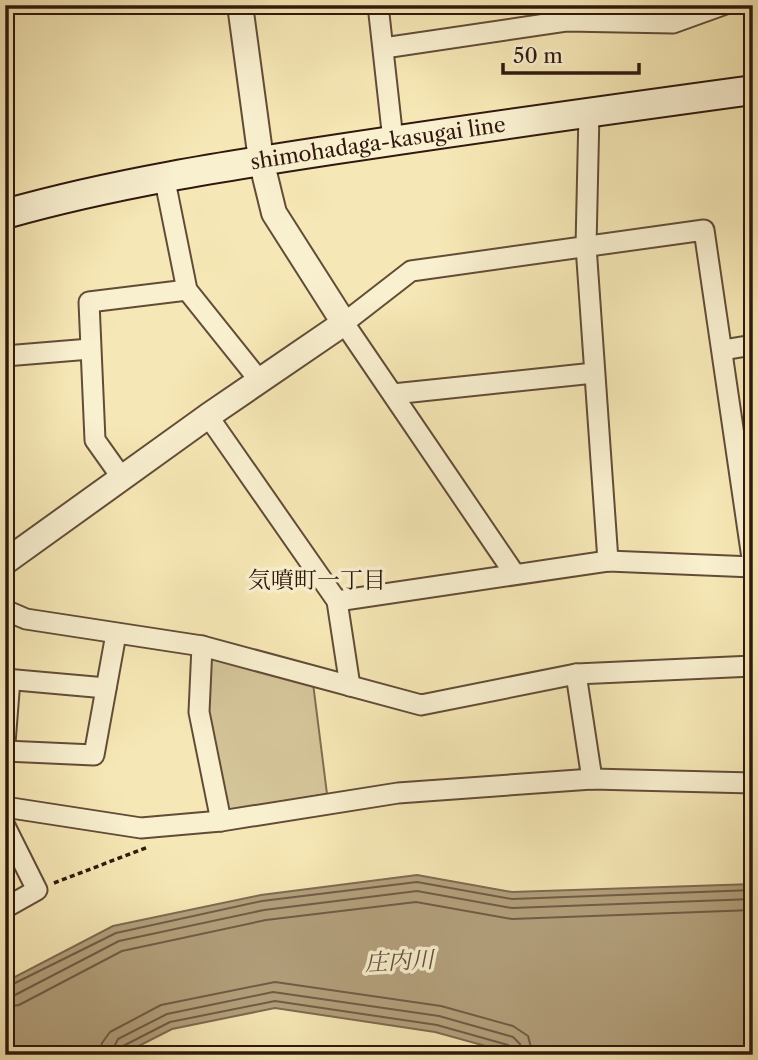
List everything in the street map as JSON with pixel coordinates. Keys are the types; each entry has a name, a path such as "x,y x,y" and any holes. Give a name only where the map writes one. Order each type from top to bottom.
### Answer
{"main road":[{"name":"shimohadaga-kasugai line","path":"5,214 79,193 164,176 393,140 753,90"}],"street":[{"path":"240,5 261,160 274,213 344,323 514,573"},
{"path":"378,5 393,140"},
{"path":"384,48 566,21 674,23 702,9 723,5"},
{"path":"589,113 586,247 608,561"},
{"path":"164,176 187,290 260,380"},
{"path":"5,562 208,416 344,323 411,271 704,230 753,566 608,561 337,601"},
{"path":"122,478 95,440 89,302 187,290"},
{"path":"723,350 753,345"},
{"path":"5,356 90,349"},
{"path":"393,394 594,373"},
{"path":"208,416 337,601 350,686"},
{"path":"5,610 26,618 202,646 421,705 576,674 753,666"},
{"path":"5,751 94,755 116,634"},
{"path":"202,646 199,712 221,821"},
{"path":"576,674 592,779"},
{"path":"5,743 8,679 106,688"},
{"path":"5,807 141,828 221,821 398,793 592,779 753,783"},
{"path":"5,826 37,890 5,908"}],"path":[{"path":"37,890 156,844"}],"shaded area":[{"path":"212,657 313,683 327,794 231,810 223,807 202,722 205,662"}],"water":[{"name":"庄内川","path":"417,875 512,892 753,884 753,1055 518,1055 435,1032 275,1008 172,1029 121,1055 5,1055 5,982 113,926 261,895"}],"district":[{"name":"気噴町一丁目","path":"317,580"}]}
